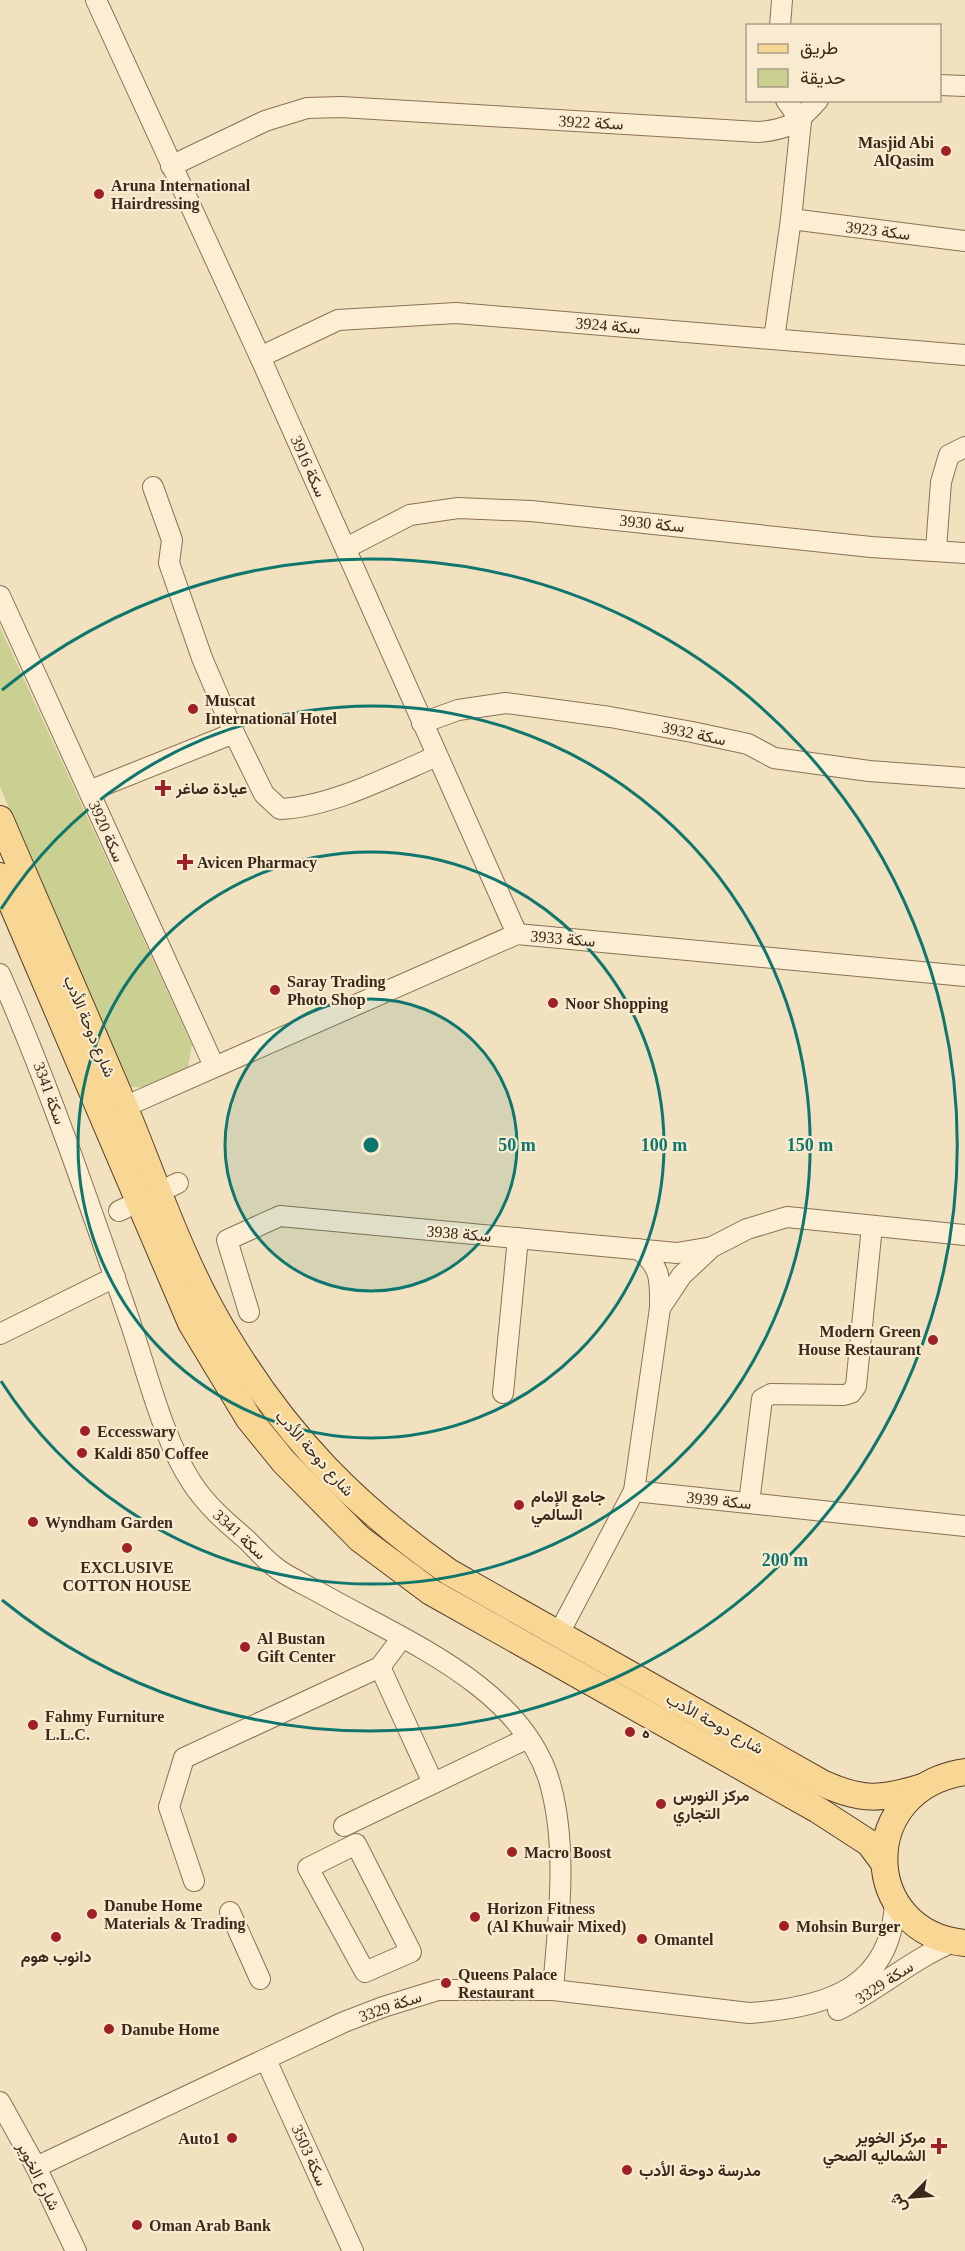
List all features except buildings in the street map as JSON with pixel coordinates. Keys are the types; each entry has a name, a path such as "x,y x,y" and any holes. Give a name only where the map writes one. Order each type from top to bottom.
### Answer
{"main road":[{"name":"شارع دوحة الأدب","path":"0,819 124,1107 148,1197 191,1323 226,1385 249,1419 284,1462 360,1539 431,1592 853,1831 869,1843 884,1863"},
{"name":"شارع دوحة الأدب","path":"0,876 148,1197 190,1263 226,1336 265,1397 326,1470 398,1536 449,1572 839,1791 882,1798 922,1787 942,1777 965,1773"},
{"path":"922,1787 905,1801 893,1820 885,1841 884,1863 887,1882 895,1900 919,1928 935,1937 959,1943"}],"street":[{"name":"سكة 3916","path":"96,0 260,357 517,934"},
{"path":"780,24 782,0"},
{"path":"941,85 965,86"},
{"path":"788,102 801,120"},
{"path":"774,339 791,219 801,120 816,102"},
{"name":"سكة 3922","path":"171,166 266,121 307,108 341,107 758,132 779,130 801,120"},
{"name":"سكة 3923","path":"791,219 965,241"},
{"name":"سكة 3924","path":"260,357 338,320 400,314 456,313 965,355"},
{"path":"936,549 941,482 949,455 965,447"},
{"path":"153,487 172,540 170,563 173,574 201,658 264,794 280,809 301,808 377,781 437,756"},
{"name":"سكة 3930","path":"346,549 410,515 458,508 531,511 871,546 965,552"},
{"name":"سكة 3920","path":"0,596 214,1066"},
{"name":"سكة 3932","path":"422,723 458,710 506,704 610,717 692,732 748,744 774,758 869,771 965,778"},
{"path":"89,791 234,733"},
{"name":"سكة 3933","path":"124,1107 517,934 965,976"},
{"name":"سكة 3341","path":"0,974 34,1052 170,1438 191,1481 214,1512 278,1570 455,1669 492,1696 515,1718 537,1752 550,1783 559,1827 559,1905 553,1990"},
{"name":"سكة 3938","path":"249,1312 227,1240 280,1216 677,1253 712,1247"},
{"name":"سكة 3938","path":"660,1308 682,1275 712,1247 747,1229 787,1217 965,1235"},
{"path":"749,1503 762,1399 771,1394 844,1395 851,1393 856,1386 872,1226"},
{"path":"503,1393 518,1238"},
{"name":"سكة 3938","path":"634,1491 660,1308 659,1272 648,1257 638,1250"},
{"path":"0,1334 115,1277"},
{"path":"558,1635 634,1491"},
{"name":"سكة 3939","path":"634,1491 965,1526"},
{"path":"194,1881 169,1807 184,1758 380,1667 401,1639"},
{"path":"380,1667 433,1783"},
{"path":"344,1826 528,1738"},
{"path":"356,1845 411,1952 364,1972 308,1868 356,1845"},
{"name":"سكة 3329","path":"36,2168 383,2007 438,1990 553,1990 749,2013 776,2011 826,2001 852,1989 872,1971 885,1948 894,1918 895,1900"},
{"path":"230,1912 260,1978"},
{"name":"سكة 3329","path":"776,2011 803,2016 834,2012 867,1996 930,1952 959,1943"},
{"name":"سكة 3503","path":"266,2060 353,2251"},
{"name":"شارع الخوير","path":"0,2102 36,2168 76,2251"}],"green space":[{"path":"0,627 192,1045 188,1067 150,1085 134,1087 126,1085 0,787"}],"place":[{"name":"Masjid Abi AlQasim","path":"946,151"},
{"name":"Aruna International Hairdressing","path":"99,194"},
{"name":"Muscat International Hotel","path":"193,709"},
{"name":"عيادة صاغر","path":"163,788"},
{"name":"Avicen Pharmacy","path":"185,862"},
{"name":"Saray Trading Photo Shop","path":"275,990"},
{"name":"Noor Shopping","path":"553,1003"},
{"name":"Modern Green House Restaurant","path":"933,1340"},
{"name":"Eccesswary","path":"85,1431"},
{"name":"Kaldi 850 Coffee","path":"82,1453"},
{"name":"جامع الإمام السالمي","path":"519,1505"},
{"name":"Wyndham Garden","path":"33,1522"},
{"name":"EXCLUSIVE COTTON HOUSE","path":"127,1548"},
{"name":"Al Bustan Gift Center","path":"245,1647"},
{"name":"Fahmy Furniture L.L.C.","path":"33,1725"},
{"name":"ه","path":"630,1732"},
{"name":"مركز النورس التجاري","path":"661,1804"},
{"name":"Macro Boost","path":"512,1852"},
{"name":"Danube Home Materials & Trading","path":"92,1914"},
{"name":"Horizon Fitness (Al Khuwair Mixed)","path":"475,1917"},
{"name":"Mohsin Burger","path":"784,1926"},
{"name":"دانوب هوم","path":"56,1937"},
{"name":"Omantel","path":"642,1939"},
{"name":"Queens Palace Restaurant","path":"446,1983"},
{"name":"Danube Home","path":"109,2029"},
{"name":"Auto1","path":"232,2138"},
{"name":"مركز الخوير الشماليه الصحي","path":"939,2146"},
{"name":"مدرسة دوحة الأدب","path":"627,2170"},
{"name":"Oman Arab Bank","path":"137,2225"}]}
